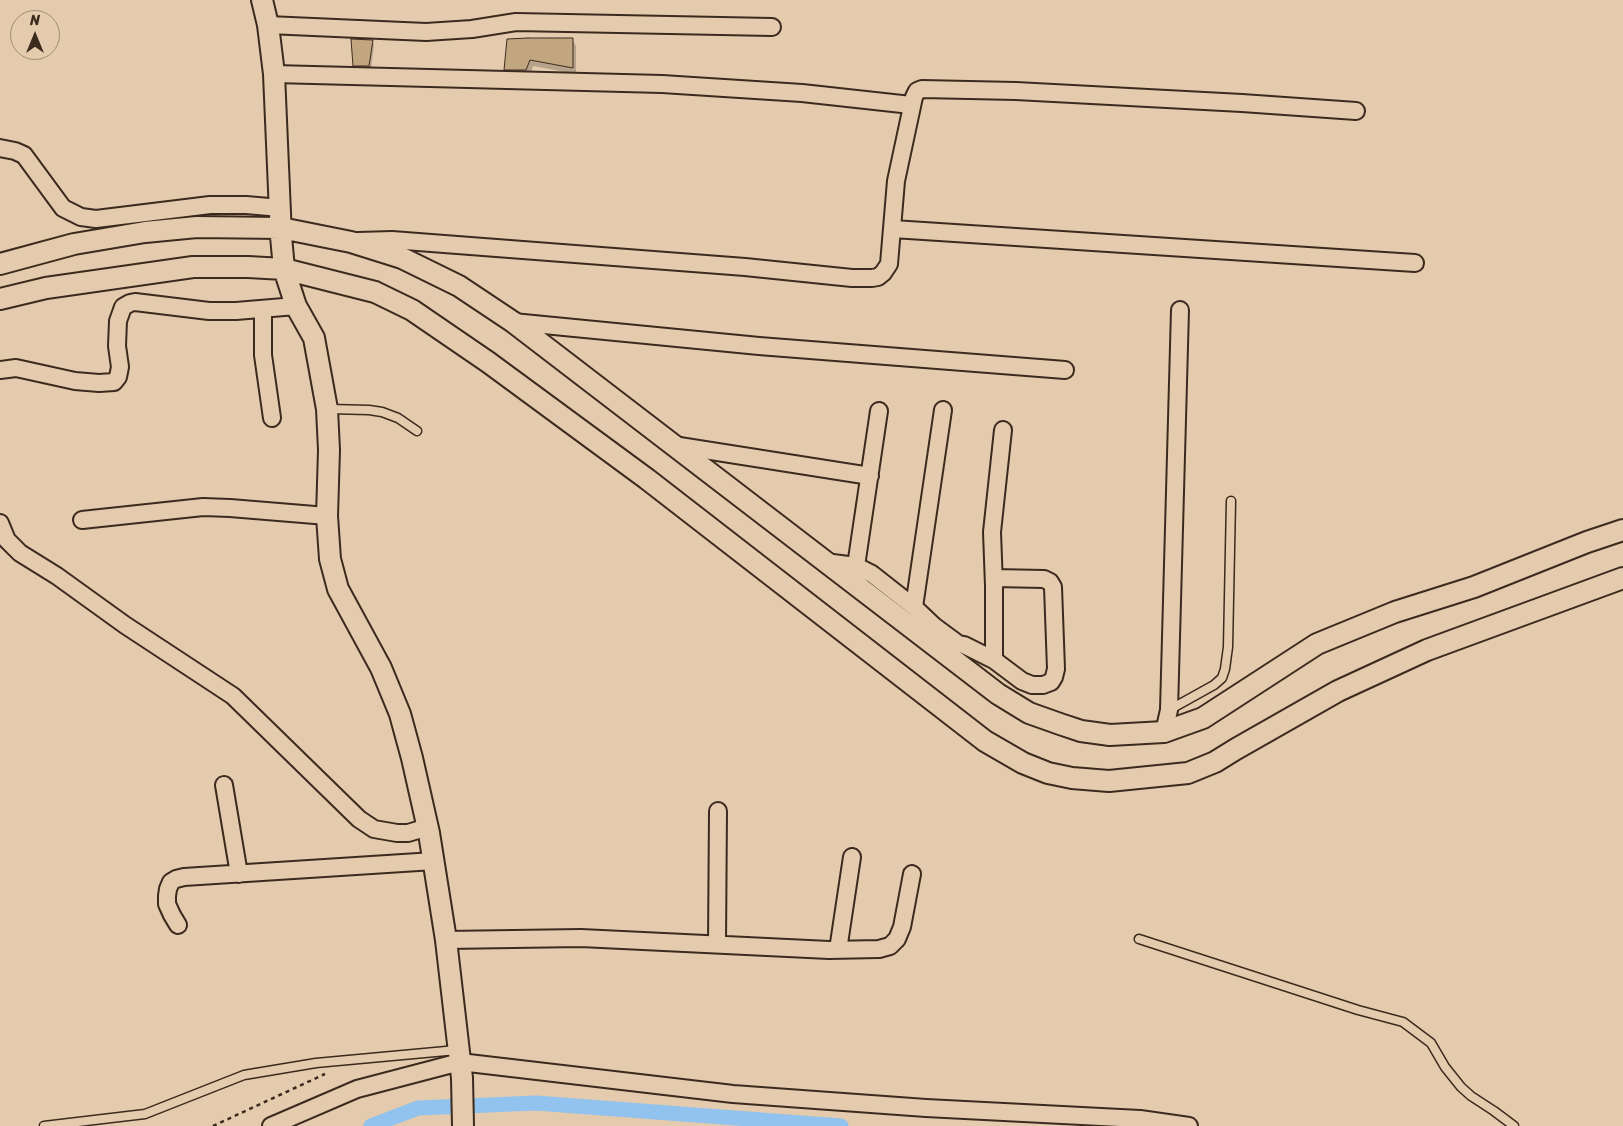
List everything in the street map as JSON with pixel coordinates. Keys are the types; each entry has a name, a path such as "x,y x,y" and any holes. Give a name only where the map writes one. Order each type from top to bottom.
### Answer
{"street":[{"path":"262,0 268,25 274,74 284,266 296,306 314,338 327,409 329,450 327,516 330,559 338,589 381,668 400,714 428,827 446,940 461,1063 463,1126"},
{"path":"268,25 426,32 472,29 516,22 772,27"},
{"path":"274,74 662,84 802,93 912,105"},
{"path":"351,242 392,240 872,278 878,277 886,270 891,255 896,181 912,105 918,91 929,88 1242,103 1356,111"},
{"path":"0,148 24,155 63,208 81,217 96,219 210,205 246,205 281,224 351,242 402,258 437,274 513,322 998,694 1029,713 1081,730 1110,735 1164,732 1202,718 1316,644 1395,612 1474,587 1587,542 1623,530"},
{"path":"0,264 74,244 145,232 197,227 281,224"},
{"path":"893,230 1415,262"},
{"path":"0,299 46,288 192,267 284,266 375,292 412,310 488,362 647,479 985,741 1023,763 1048,773 1072,778 1109,781 1188,773 1216,762 1338,691 1427,650 1623,578"},
{"path":"0,370 16,368 75,381 114,382 119,373 117,332 120,312 126,305 135,302 209,311 296,306"},
{"path":"263,309 264,355 272,418"},
{"path":"1164,732 1169,710 1180,310"},
{"path":"513,322 759,346 1065,370"},
{"path":"914,607 943,410"},
{"path":"856,566 879,411"},
{"path":"994,660 992,532 1003,430"},
{"path":"671,445 870,476"},
{"path":"82,520 203,507 327,516"},
{"path":"0,523 7,540 20,553 57,576 125,625 233,696 359,819 374,829 397,833 408,833 428,827"},
{"path":"825,562 856,566 872,574 957,643 994,660 1022,681 1037,686 1047,684 1054,677 1056,670 1054,594 1050,582 1044,579 994,578"},
{"path":"928,642 957,643"},
{"path":"224,785 239,874"},
{"path":"717,944 718,811"},
{"path":"838,950 852,857"},
{"path":"178,925 167,904 168,889 171,882 184,878 434,861"},
{"path":"446,940 580,938 838,950 879,949 890,946 897,939 902,927 912,874"},
{"path":"271,1126 357,1089 461,1063 734,1094 926,1108 1140,1119 1189,1126"}],"lane":[{"path":"327,409 382,412 398,418 417,431"},
{"path":"1169,710 1214,685 1222,678 1225,669 1228,647 1231,501"},
{"path":"1139,939 1358,1010 1403,1022 1432,1043 1445,1067 1461,1087 1514,1126"},
{"path":"44,1126 145,1114 244,1075 316,1063 461,1063"}],"path":[{"path":"213,1126 328,1072"}],"building":[{"path":"573,38 573,68 530,60 526,70 504,70 507,39"},
{"path":"351,39 373,40 369,66 353,66"}],"waterway":[{"path":"371,1126 418,1108 536,1103 841,1126"}]}
